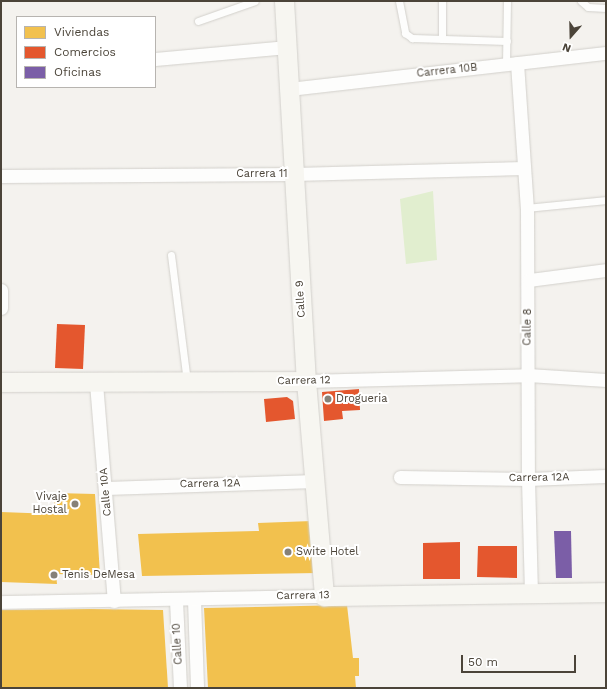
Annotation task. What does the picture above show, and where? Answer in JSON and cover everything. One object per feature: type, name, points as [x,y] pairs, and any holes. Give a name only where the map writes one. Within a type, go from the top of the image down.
[{"type":"main road","name":"Calle 9","points":[[284,1],[306,381],[324,596]]},
{"type":"main road","name":"Carrera 12","points":[[1,382],[96,383],[306,381]]},
{"type":"main road","name":"Carrera 13","points":[[324,596],[606,592]]},
{"type":"street","points":[[156,59],[287,47]]},
{"type":"street","name":"Carrera 10B","points":[[289,89],[606,53]]},
{"type":"street","name":"Calle 8","points":[[512,63],[527,208],[529,280],[528,479],[531,592]]},
{"type":"street","name":"Carrera 11","points":[[1,176],[294,174],[524,168]]},
{"type":"street","points":[[529,280],[606,270]]},
{"type":"street","points":[[1,290],[1,308]]},
{"type":"street","name":"Carrera 12","points":[[306,381],[528,375],[606,380]]},
{"type":"street","name":"Calle 10A","points":[[96,383],[106,488],[114,600]]},
{"type":"street","name":"Carrera 12A","points":[[400,477],[528,479],[606,476]]},
{"type":"street","name":"Carrera 12A","points":[[106,488],[315,481]]},
{"type":"street","name":"Carrera 13","points":[[1,602],[194,600],[324,596]]},
{"type":"street","name":"Calle 10","points":[[176,600],[180,688]]},
{"type":"street","name":"Calle 10","points":[[194,600],[197,688]]},
{"type":"lane","points":[[198,21],[255,1]]},
{"type":"lane","points":[[399,1],[405,33],[408,36],[442,39],[507,41]]},
{"type":"lane","points":[[442,1],[442,39]]},
{"type":"lane","points":[[507,1],[507,41],[512,63]]},
{"type":"lane","points":[[581,1],[588,7],[606,8]]},
{"type":"lane","points":[[527,208],[606,200]]},
{"type":"lane","points":[[171,255],[187,382]]},
{"type":"green space","points":[[433,191],[437,260],[406,264],[400,199]]},
{"type":"building: Viviendas","points":[[55,493],[95,494],[100,575],[56,574],[57,584],[1,582],[1,512],[54,514]]},
{"type":"building: Viviendas","points":[[312,521],[318,573],[142,576],[138,534],[259,531],[258,523]]},
{"type":"building: Viviendas","points":[[347,605],[353,658],[359,658],[359,676],[355,676],[356,688],[208,688],[204,608]]},
{"type":"building: Viviendas","points":[[1,610],[163,610],[168,688],[1,688]]},
{"type":"building: Comercios","points":[[57,324],[85,325],[83,369],[55,368]]},
{"type":"building: Comercios","points":[[359,389],[360,410],[342,411],[343,419],[324,421],[322,392]]},
{"type":"building: Comercios","points":[[287,397],[293,401],[295,419],[266,422],[264,399]]},
{"type":"building: Comercios","points":[[460,542],[460,579],[423,579],[423,543]]},
{"type":"building: Comercios","points":[[478,546],[517,546],[517,578],[477,577]]},
{"type":"building: Oficinas","points":[[554,531],[571,531],[572,578],[556,578]]},
{"type":"place","name":"Drogueria","points":[[328,399]]},
{"type":"place","name":"Vivaje Hostal","points":[[75,504]]},
{"type":"place","name":"Swite Hotel","points":[[288,552]]},
{"type":"place","name":"Tenis DeMesa","points":[[54,575]]}]
